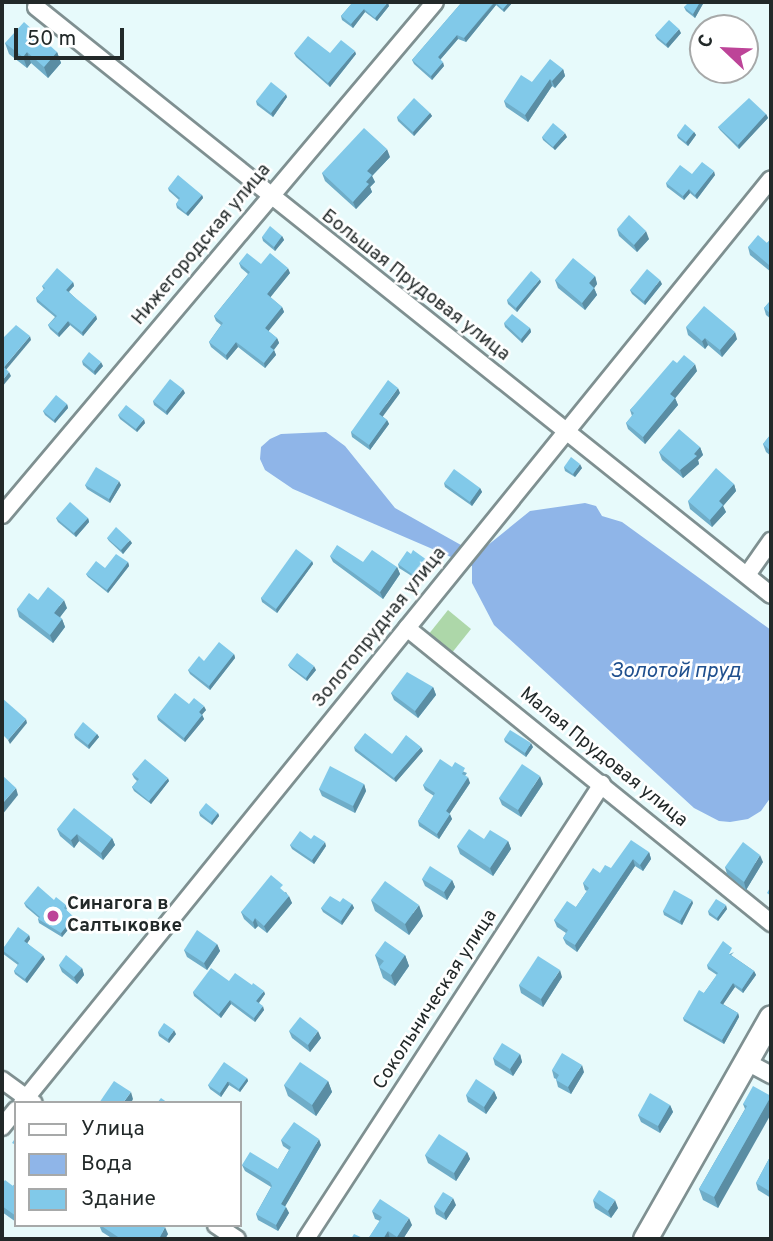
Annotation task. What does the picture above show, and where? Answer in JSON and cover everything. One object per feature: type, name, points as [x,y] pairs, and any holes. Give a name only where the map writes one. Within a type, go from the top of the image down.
[{"type":"main road","points":[[645,1239],[771,1017]]},
{"type":"street","name":"Нижегородская улица","points":[[2,516],[435,2]]},
{"type":"street","name":"Большая Прудовая улица","points":[[36,7],[270,197],[771,595]]},
{"type":"street","name":"Золотопрудная улица","points":[[26,1101],[771,179]]},
{"type":"street","points":[[747,575],[771,541]]},
{"type":"street","name":"Малая Прудовая улица","points":[[407,628],[603,784],[771,923]]},
{"type":"street","name":"Сокольническая улица","points":[[306,1239],[603,784]]},
{"type":"street","points":[[746,1061],[771,1075]]},
{"type":"street","points":[[2,1080],[22,1101]]},
{"type":"street","name":"Золотопрудная улица","points":[[2,1127],[14,1114]]},
{"type":"street","points":[[219,1227],[237,1239]]},
{"type":"green space","points":[[448,610],[471,629],[451,654],[428,635]]},
{"type":"water","name":"Золотой пруд","points":[[326,432],[345,446],[395,508],[477,554],[530,511],[585,503],[596,506],[602,516],[622,522],[771,630],[771,797],[761,811],[748,819],[730,822],[719,821],[694,808],[494,625],[472,583],[472,566],[293,489],[265,470],[260,459],[261,447],[270,439],[281,434]]},
{"type":"building","points":[[353,2],[388,2],[375,18],[364,9],[351,24],[341,16]]},
{"type":"building","points":[[462,2],[494,2],[464,38],[457,35],[438,57],[443,62],[431,76],[412,60]]},
{"type":"building","points":[[495,2],[509,2],[503,9]]},
{"type":"building","points":[[689,2],[700,2],[693,14],[684,7]]},
{"type":"building","points":[[669,20],[679,29],[666,44],[655,35]]},
{"type":"building","points":[[24,22],[57,52],[44,67],[27,52],[23,57],[5,43]]},
{"type":"building","points":[[308,36],[330,53],[341,40],[355,51],[328,83],[294,53]]},
{"type":"building","points":[[550,59],[563,69],[552,81],[550,79],[525,115],[504,101],[521,75],[532,82]]},
{"type":"building","points":[[271,82],[286,94],[271,113],[256,101]]},
{"type":"building","points":[[414,98],[430,113],[413,132],[397,117]]},
{"type":"building","points":[[749,98],[766,114],[738,145],[718,127]]},
{"type":"building","points":[[553,123],[565,133],[553,147],[542,137]]},
{"type":"building","points":[[685,124],[694,132],[686,142],[677,135]]},
{"type":"building","points":[[364,128],[387,149],[367,171],[372,175],[366,182],[369,184],[353,202],[322,173]]},
{"type":"building","points":[[702,162],[714,171],[695,195],[689,189],[683,196],[666,183],[680,165],[692,174]]},
{"type":"building","points":[[178,175],[202,195],[186,213],[176,204],[180,198],[168,188]]},
{"type":"building","points":[[629,215],[646,231],[634,245],[617,229]]},
{"type":"building","points":[[270,226],[282,236],[274,247],[262,237]]},
{"type":"building","points":[[758,235],[767,243],[771,239],[769,265],[748,247]]},
{"type":"building","points":[[247,253],[261,264],[270,253],[288,268],[267,294],[282,307],[265,328],[277,338],[270,347],[274,350],[264,363],[236,342],[226,355],[209,342],[223,323],[214,316],[250,272],[239,263]]},
{"type":"building","points":[[573,258],[595,276],[589,283],[594,288],[582,303],[555,280]]},
{"type":"building","points":[[57,268],[73,282],[66,290],[96,315],[82,332],[68,321],[58,333],[48,325],[57,316],[36,298]]},
{"type":"building","points":[[647,269],[660,280],[644,301],[630,290]]},
{"type":"building","points":[[531,271],[540,279],[516,308],[507,300]]},
{"type":"building","points":[[771,300],[771,314],[764,308]]},
{"type":"building","points":[[704,306],[735,332],[720,350],[705,338],[702,341],[686,327]]},
{"type":"building","points":[[512,314],[530,328],[521,339],[504,323]]},
{"type":"building","points":[[16,325],[30,336],[4,367],[9,372],[2,381],[2,339]]},
{"type":"building","points":[[89,352],[101,362],[94,371],[82,361]]},
{"type":"building","points":[[684,355],[695,364],[670,394],[675,398],[643,437],[626,423],[634,413],[630,410],[673,360],[677,363]]},
{"type":"building","points":[[170,379],[183,389],[166,411],[153,401]]},
{"type":"building","points":[[388,380],[398,388],[379,414],[387,420],[369,445],[351,432]]},
{"type":"building","points":[[56,395],[67,404],[54,420],[43,411]]},
{"type":"building","points":[[126,405],[144,419],[136,429],[118,415]]},
{"type":"building","points":[[679,429],[700,447],[694,454],[697,456],[680,470],[659,452]]},
{"type":"building","points":[[771,434],[771,451],[763,444]]},
{"type":"building","points":[[571,457],[580,464],[573,474],[564,467]]},
{"type":"building","points":[[96,467],[119,481],[109,499],[85,485]]},
{"type":"building","points":[[716,468],[734,484],[719,501],[723,505],[710,520],[688,501]]},
{"type":"building","points":[[454,469],[480,488],[470,502],[444,483]]},
{"type":"building","points":[[70,502],[88,518],[74,533],[56,518]]},
{"type":"building","points":[[116,527],[130,540],[121,550],[107,538]]},
{"type":"building","points":[[337,545],[363,562],[372,550],[397,567],[380,592],[330,556]]},
{"type":"building","points":[[296,549],[312,561],[276,609],[261,598]]},
{"type":"building","points":[[413,550],[427,560],[416,577],[398,564],[407,551],[411,554]]},
{"type":"building","points":[[116,554],[128,562],[107,590],[86,574],[96,561],[105,568]]},
{"type":"building","points":[[48,587],[64,600],[54,613],[62,619],[50,635],[17,609],[29,593],[38,600]]},
{"type":"building","points":[[219,642],[234,654],[209,686],[188,670],[199,656],[204,661]]},
{"type":"building","points":[[297,653],[314,666],[306,678],[288,665]]},
{"type":"building","points":[[407,672],[433,687],[415,711],[391,693]]},
{"type":"building","points":[[175,693],[189,704],[194,698],[204,706],[199,712],[202,715],[184,738],[157,716]]},
{"type":"building","points":[[2,698],[26,719],[8,740],[2,734]]},
{"type":"building","points":[[83,722],[97,734],[88,745],[74,734]]},
{"type":"building","points":[[510,730],[531,743],[525,753],[504,739]]},
{"type":"building","points":[[365,733],[392,754],[406,735],[421,747],[394,778],[354,747]]},
{"type":"building","points":[[145,759],[168,778],[149,801],[132,787],[139,779],[132,774]]},
{"type":"building","points":[[440,759],[452,767],[455,762],[465,768],[462,774],[468,777],[446,811],[450,814],[437,834],[418,821],[435,793],[423,785]]},
{"type":"building","points":[[522,764],[540,776],[518,810],[499,798]]},
{"type":"building","points":[[330,766],[364,784],[353,806],[319,789]]},
{"type":"building","points":[[2,775],[16,788],[2,804]]},
{"type":"building","points":[[206,803],[218,813],[211,822],[199,812]]},
{"type":"building","points":[[74,808],[112,838],[101,853],[77,834],[71,840],[57,829]]},
{"type":"building","points":[[469,829],[484,839],[490,830],[508,841],[490,868],[457,846]]},
{"type":"building","points":[[300,831],[311,839],[314,835],[325,842],[312,860],[290,845]]},
{"type":"building","points":[[631,840],[649,852],[640,865],[633,859],[575,945],[563,938],[568,930],[554,920],[567,901],[576,907],[589,888],[583,883],[593,868],[600,873],[605,865],[611,868]]},
{"type":"building","points":[[743,842],[760,855],[744,882],[725,867]]},
{"type":"building","points":[[430,866],[452,880],[444,892],[422,879]]},
{"type":"building","points":[[271,875],[283,885],[280,888],[289,896],[264,926],[255,918],[253,922],[241,912]]},
{"type":"building","points":[[385,881],[419,905],[405,924],[371,900]]},
{"type":"building","name":"Синагога в Салтыковке","points":[[38,886],[54,900],[56,897],[66,905],[64,908],[74,917],[61,933],[38,919],[40,917],[24,903]]},
{"type":"building","points":[[674,890],[692,900],[680,921],[663,911]]},
{"type":"building","points":[[330,896],[340,902],[343,898],[352,904],[341,921],[321,908]]},
{"type":"building","points":[[716,899],[726,905],[717,918],[708,911]]},
{"type":"building","points":[[18,927],[29,935],[24,941],[43,955],[25,979],[14,971],[19,963],[2,950]]},
{"type":"building","points":[[197,930],[217,944],[204,963],[184,950]]},
{"type":"building","points":[[385,941],[405,955],[391,975],[379,967],[384,961],[375,955]]},
{"type":"building","points":[[723,941],[732,948],[729,954],[754,971],[742,989],[733,983],[720,1003],[738,1013],[722,1040],[683,1018],[699,990],[704,993],[718,973],[707,965]]},
{"type":"building","points":[[66,955],[82,968],[74,977],[59,965]]},
{"type":"building","points":[[538,956],[560,970],[541,999],[519,985]]},
{"type":"building","points":[[211,968],[229,981],[235,973],[264,991],[256,1001],[263,1006],[254,1018],[230,1000],[219,1014],[193,992]]},
{"type":"building","points":[[300,1017],[318,1031],[308,1045],[289,1031]]},
{"type":"building","points":[[164,1023],[174,1030],[168,1039],[158,1032]]},
{"type":"building","points":[[502,1043],[520,1054],[510,1069],[493,1058]]},
{"type":"building","points":[[562,1053],[582,1065],[568,1087],[556,1080],[559,1075],[552,1070]]},
{"type":"building","points":[[224,1062],[247,1078],[239,1089],[228,1081],[220,1093],[208,1085]]},
{"type":"building","points":[[300,1062],[328,1081],[312,1105],[284,1085]]},
{"type":"building","points":[[476,1079],[494,1091],[484,1107],[466,1095]]},
{"type":"building","points":[[114,1081],[131,1092],[124,1101],[100,1101]]},
{"type":"building","points":[[753,1086],[771,1096],[714,1197],[699,1189],[747,1106],[743,1104]]},
{"type":"building","points":[[650,1093],[670,1105],[658,1126],[638,1115]]},
{"type":"building","points":[[294,1122],[319,1139],[281,1204],[286,1207],[276,1225],[256,1214],[272,1186],[270,1182],[242,1165],[250,1152],[278,1169],[291,1147],[281,1140]]},
{"type":"building","points":[[439,1134],[467,1152],[454,1173],[425,1155]]},
{"type":"building","points":[[771,1155],[771,1192],[756,1183]]},
{"type":"building","points":[[5,1180],[14,1185],[14,1215],[2,1206],[2,1184]]},
{"type":"building","points":[[599,1190],[615,1200],[608,1211],[593,1200]]},
{"type":"building","points":[[443,1192],[453,1198],[444,1213],[434,1206]]},
{"type":"building","points":[[380,1199],[409,1218],[397,1237],[388,1231],[383,1239],[368,1239],[382,1217],[372,1211]]},
{"type":"building","points":[[103,1227],[165,1227],[159,1239],[121,1239]]},
{"type":"building","points":[[354,1234],[365,1239],[351,1239]]},
{"type":"place","name":"Синагога в Салтыковке","points":[[53,916]]}]
